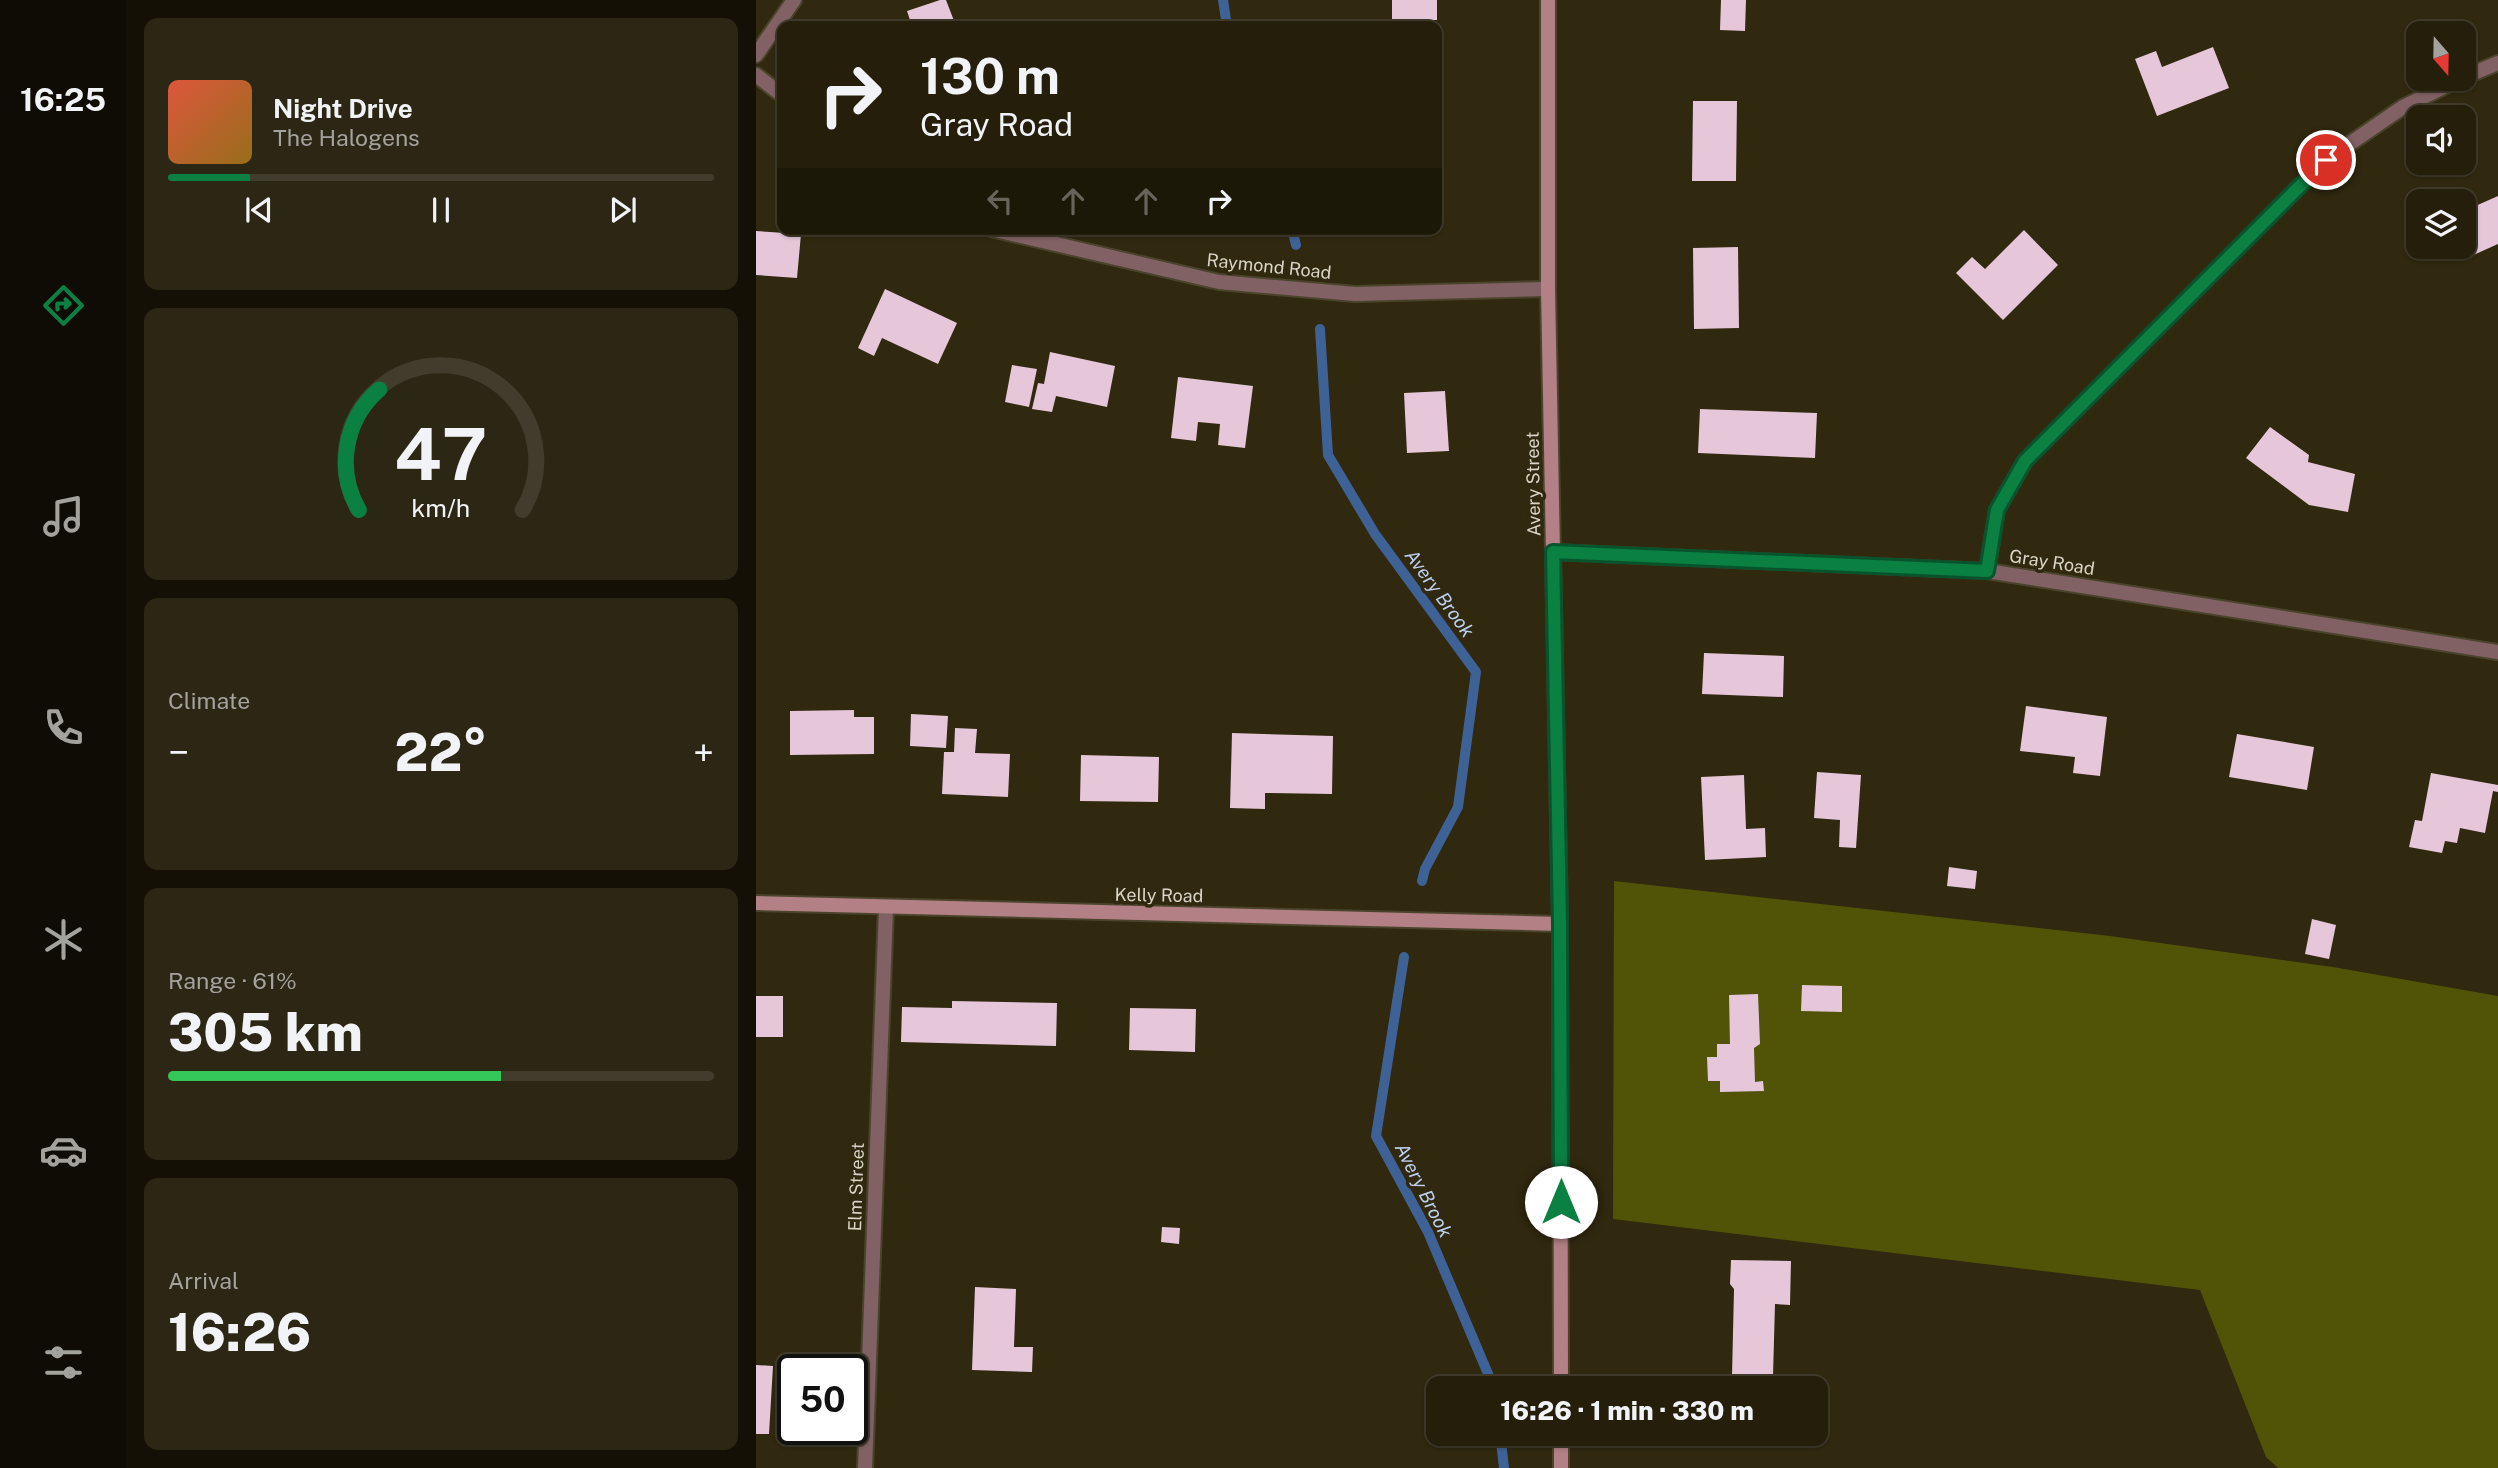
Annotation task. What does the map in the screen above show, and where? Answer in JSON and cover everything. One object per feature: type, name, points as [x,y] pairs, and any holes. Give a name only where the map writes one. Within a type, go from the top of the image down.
[{"type":"main road","name":"Avery Street","points":[[1548,0],[1548,289],[1560,924],[1561,1376]]},
{"type":"main road","name":"Kelly Road","points":[[756,903],[1560,924]]},
{"type":"main road","points":[[1561,1446],[1561,1468]]},
{"type":"street","points":[[779,21],[794,0]]},
{"type":"street","points":[[756,55],[777,25]]},
{"type":"street","points":[[2476,72],[2498,63]]},
{"type":"street","points":[[756,75],[777,91]]},
{"type":"street","points":[[1987,571],[1997,510],[2025,461],[2326,160],[2403,107],[2436,91]]},
{"type":"street","name":"Raymond Road","points":[[1017,235],[1219,282],[1355,294],[1548,289]]},
{"type":"street","name":"Gray Road","points":[[1553,552],[1987,571],[2498,652]]},
{"type":"street","name":"Elm Street","points":[[865,1468],[886,908]]},
{"type":"shaded area","points":[[1614,881],[2110,936],[2333,967],[2498,996],[2498,1468],[2278,1468],[2266,1457],[2200,1290],[1613,1219]]},
{"type":"building","points":[[946,0],[954,21],[910,21],[907,11]]},
{"type":"building","points":[[1392,0],[1437,0],[1437,20],[1392,20]]},
{"type":"building","points":[[1721,0],[1746,0],[1745,31],[1720,30]]},
{"type":"building","points":[[2213,47],[2229,88],[2157,116],[2135,59],[2156,51],[2162,67]]},
{"type":"building","points":[[1693,101],[1737,101],[1736,181],[1692,181]]},
{"type":"building","points":[[2498,196],[2498,244],[2476,254],[2476,206]]},
{"type":"building","points":[[2024,230],[2058,265],[2003,320],[1956,273],[1972,257],[1985,269]]},
{"type":"building","points":[[756,231],[777,232],[777,235],[801,235],[797,278],[756,275]]},
{"type":"building","points":[[1738,247],[1739,328],[1694,329],[1693,248]]},
{"type":"building","points":[[885,289],[957,323],[938,364],[882,338],[874,356],[858,348]]},
{"type":"building","points":[[1050,352],[1115,366],[1107,407],[1056,396],[1052,412],[1032,409],[1038,383],[1044,384]]},
{"type":"building","points":[[1012,365],[1037,369],[1029,407],[1005,402]]},
{"type":"building","points":[[1178,377],[1253,386],[1245,448],[1218,445],[1220,424],[1198,422],[1196,441],[1171,438]]},
{"type":"building","points":[[1445,391],[1449,451],[1407,453],[1404,393]]},
{"type":"building","points":[[1700,409],[1817,413],[1815,458],[1698,453]]},
{"type":"building","points":[[2270,427],[2309,455],[2308,462],[2355,474],[2348,512],[2309,505],[2246,458]]},
{"type":"building","points":[[1704,653],[1784,656],[1783,697],[1702,694]]},
{"type":"building","points":[[2026,706],[2107,717],[2100,776],[2073,773],[2075,757],[2020,751]]},
{"type":"building","points":[[854,710],[854,717],[874,717],[874,754],[790,755],[790,711]]},
{"type":"building","points":[[911,714],[948,716],[946,748],[910,746]]},
{"type":"building","points":[[955,728],[977,729],[975,753],[1010,754],[1008,797],[942,794],[944,752],[954,752]]},
{"type":"building","points":[[1232,733],[1333,736],[1332,794],[1265,793],[1265,809],[1230,808]]},
{"type":"building","points":[[2237,734],[2314,747],[2307,790],[2229,777]]},
{"type":"building","points":[[1081,755],[1159,757],[1158,802],[1080,801]]},
{"type":"building","points":[[1817,772],[1861,775],[1856,848],[1839,847],[1840,820],[1814,818]]},
{"type":"building","points":[[2431,773],[2498,785],[2498,792],[2493,791],[2485,833],[2460,828],[2457,843],[2445,841],[2442,853],[2409,847],[2415,820],[2422,821]]},
{"type":"building","points":[[1744,775],[1746,829],[1765,828],[1766,857],[1705,860],[1701,777]]},
{"type":"building","points":[[1949,867],[1977,871],[1975,889],[1947,886]]},
{"type":"building","points":[[2312,919],[2336,925],[2329,959],[2305,954]]},
{"type":"building","points":[[1802,985],[1842,986],[1842,1012],[1801,1011]]},
{"type":"building","points":[[1758,994],[1760,1044],[1754,1048],[1755,1082],[1763,1081],[1764,1091],[1720,1092],[1720,1081],[1708,1081],[1707,1057],[1717,1057],[1717,1044],[1730,1044],[1729,995]]},
{"type":"building","points":[[756,996],[783,996],[783,1037],[756,1037]]},
{"type":"building","points":[[952,1001],[1057,1003],[1056,1046],[901,1042],[902,1007],[952,1008]]},
{"type":"building","points":[[1130,1008],[1196,1009],[1195,1052],[1129,1050]]},
{"type":"building","points":[[1162,1227],[1180,1228],[1179,1244],[1161,1242]]},
{"type":"building","points":[[1731,1260],[1791,1261],[1790,1305],[1775,1304],[1773,1376],[1732,1376],[1734,1289],[1730,1284]]},
{"type":"building","points":[[975,1287],[1016,1289],[1014,1347],[1033,1347],[1032,1372],[972,1370]]},
{"type":"building","points":[[756,1365],[773,1366],[769,1434],[756,1434]]},
{"type":"waterway","name":"Avery Brook","points":[[1223,0],[1226,21]]},
{"type":"waterway","name":"Avery Brook","points":[[1294,235],[1296,245]]},
{"type":"waterway","name":"Avery Brook","points":[[1320,329],[1328,455],[1375,534],[1476,672],[1458,807],[1425,869],[1422,881]]},
{"type":"waterway","name":"Avery Brook","points":[[1404,957],[1376,1136],[1428,1232],[1489,1376]]},
{"type":"waterway","name":"Avery Brook","points":[[1501,1446],[1504,1468]]},
{"type":"route","points":[[1561,1202],[1560,924],[1553,552],[1987,571],[1997,510],[2025,461],[2326,160]]}]
